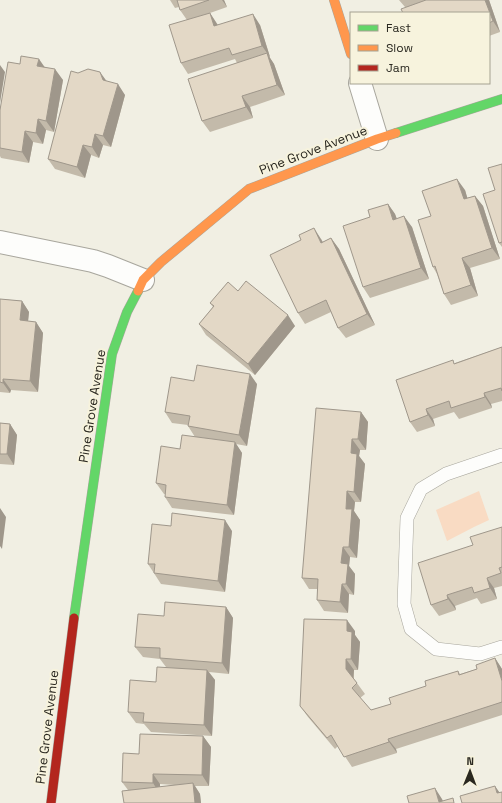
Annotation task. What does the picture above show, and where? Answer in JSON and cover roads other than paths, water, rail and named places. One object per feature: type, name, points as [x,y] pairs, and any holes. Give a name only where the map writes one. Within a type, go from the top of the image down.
[{"type":"street","points":[[334,0],[350,51]]},
{"type":"street","points":[[360,84],[377,139]]},
{"type":"street","name":"Pine Grove Avenue","points":[[51,803],[78,592],[112,354],[127,312],[143,280],[161,262],[249,189],[377,139],[502,99]]},
{"type":"street","points":[[0,242],[93,261],[143,280]]},
{"type":"lane","points":[[502,455],[446,474],[421,489],[407,518],[404,604],[411,628],[436,649],[480,654],[502,647]]}]
